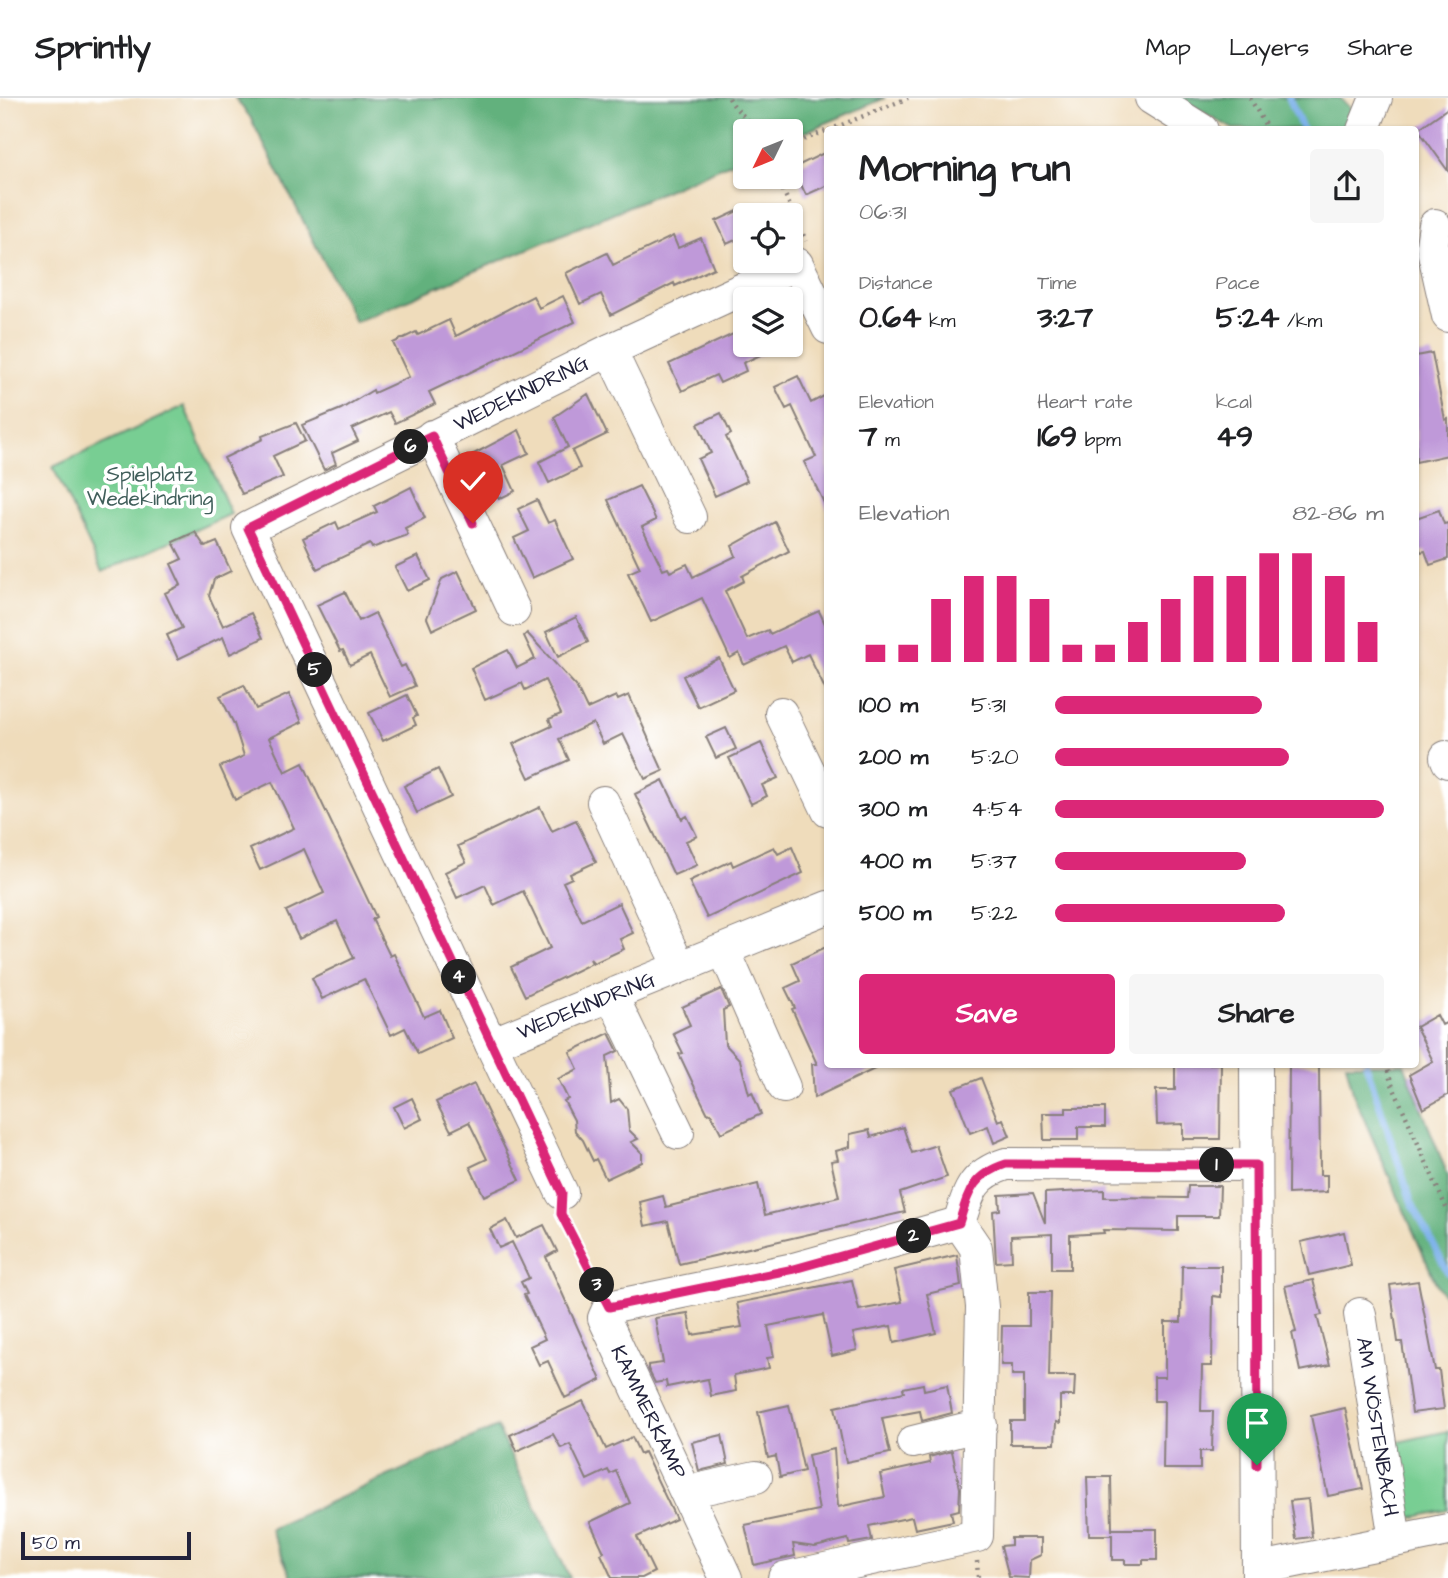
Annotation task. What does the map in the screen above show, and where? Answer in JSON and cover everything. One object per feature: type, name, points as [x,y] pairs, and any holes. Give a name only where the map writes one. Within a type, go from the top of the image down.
[{"type":"street","points":[[1151,98],[1196,126]]},
{"type":"street","points":[[1365,126],[1376,98]]},
{"type":"street","points":[[1433,224],[1432,244],[1448,316]]},
{"type":"street","name":"WEDEKINDRING","points":[[562,1193],[248,528],[610,350],[777,273]]},
{"type":"street","points":[[801,273],[824,320]]},
{"type":"street","name":"WEDEKINDRING","points":[[610,350],[690,517]]},
{"type":"street","name":"WEDEKINDRING","points":[[432,436],[514,610]]},
{"type":"street","points":[[781,713],[824,803]]},
{"type":"street","name":"WEDEKINDRING","points":[[603,802],[680,967]]},
{"type":"street","name":"WEDEKINDRING","points":[[491,1044],[824,909]]},
{"type":"street","points":[[724,950],[784,1087]]},
{"type":"street","points":[[612,996],[678,1133]]},
{"type":"street","points":[[1256,1068],[1258,1572]]},
{"type":"street","points":[[959,1223],[967,1195],[976,1180],[988,1170],[1006,1164],[1256,1165]]},
{"type":"street","points":[[609,1307],[794,1269],[959,1223]]},
{"type":"street","points":[[784,1578],[977,1536],[982,1307],[976,1248],[959,1223]]},
{"type":"street","name":"KAMMERKAMP","points":[[609,1307],[604,1318],[726,1578]]},
{"type":"street","name":"AM WÖSTENBACH","points":[[1360,1314],[1395,1540]]},
{"type":"street","points":[[913,1442],[981,1425]]},
{"type":"street","points":[[687,1493],[756,1477]]},
{"type":"street","name":"AM WÖSTENBACH","points":[[1258,1572],[1271,1566],[1448,1530]]},
{"type":"path","points":[[729,98],[734,108],[746,119]]},
{"type":"path","points":[[839,126],[908,98]]},
{"type":"path","points":[[1250,98],[1266,126]]},
{"type":"path","points":[[803,140],[824,132]]},
{"type":"path","points":[[803,234],[807,243],[803,251]]},
{"type":"path","points":[[1387,1068],[1448,1212]]},
{"type":"path","points":[[562,1193],[561,1214],[609,1307]]},
{"type":"green space","points":[[235,98],[885,98],[803,133],[803,119],[733,119],[733,162],[355,322],[250,117]]},
{"type":"green space","points":[[1179,98],[1340,98],[1356,114],[1350,126],[1228,126]]},
{"type":"green space","name":"Spielplatz Wedekindring","points":[[184,406],[231,514],[102,572],[53,467]]},
{"type":"green space","points":[[1347,1068],[1406,1068],[1448,1176],[1448,1303],[1435,1281],[1354,1096]]},
{"type":"green space","points":[[497,1427],[570,1578],[292,1578],[270,1529]]},
{"type":"green space","points":[[1448,1431],[1448,1510],[1405,1519],[1389,1444]]},
{"type":"building","points":[[1448,108],[1448,171],[1419,130]]},
{"type":"building","points":[[824,153],[824,187],[806,195],[803,189],[803,163]]},
{"type":"building","points":[[733,213],[733,241],[727,244],[716,221]]},
{"type":"building","points":[[673,236],[678,248],[701,238],[714,268],[675,286],[674,283],[611,315],[601,294],[580,304],[566,273],[607,253],[613,265]]},
{"type":"building","points":[[533,296],[539,308],[563,296],[575,322],[429,392],[435,404],[395,423],[389,412],[352,429],[358,441],[332,453],[336,464],[324,470],[302,425],[341,409],[373,390],[374,393],[409,377],[393,343],[449,320],[456,336]]},
{"type":"building","points":[[733,334],[733,357],[756,357],[743,363],[746,371],[720,383],[716,375],[682,391],[669,364]]},
{"type":"building","points":[[1432,353],[1445,420],[1448,419],[1448,455],[1419,461],[1419,355]]},
{"type":"building","points":[[798,376],[811,403],[824,396],[824,503],[804,462],[816,457],[792,406],[786,409],[775,387]]},
{"type":"building","points":[[588,394],[607,434],[572,451],[580,468],[549,483],[539,462],[568,447],[554,417]]},
{"type":"building","points":[[721,413],[731,434],[726,437],[747,481],[715,496],[698,459],[711,453],[698,424]]},
{"type":"building","points":[[296,423],[305,441],[273,456],[283,477],[242,494],[224,458],[263,439],[262,436]]},
{"type":"building","points":[[519,430],[529,453],[503,465],[515,491],[499,499],[494,489],[483,495],[466,458]]},
{"type":"building","points":[[639,486],[656,520],[642,527],[663,570],[668,568],[670,572],[687,564],[693,577],[736,556],[732,546],[775,522],[789,551],[742,576],[744,581],[725,591],[747,639],[768,630],[770,634],[819,611],[824,622],[824,687],[808,654],[792,662],[784,646],[744,665],[739,653],[730,658],[702,598],[651,622],[628,573],[640,568],[608,500]]},
{"type":"building","points":[[411,487],[425,518],[405,528],[408,535],[372,548],[370,544],[317,569],[303,538],[336,522],[339,529],[377,512],[374,506]]},
{"type":"building","points":[[537,500],[548,523],[555,520],[573,559],[532,578],[514,538],[529,531],[518,509]]},
{"type":"building","points":[[1439,510],[1444,524],[1448,523],[1448,559],[1430,565],[1425,551],[1421,552],[1419,517]]},
{"type":"building","points":[[195,532],[205,547],[217,542],[231,571],[214,579],[209,596],[223,626],[251,613],[263,638],[230,654],[223,637],[178,659],[167,635],[182,628],[165,593],[181,585],[171,564],[182,559],[173,542]]},
{"type":"building","points":[[418,556],[430,580],[407,591],[395,567]]},
{"type":"building","points":[[458,571],[476,609],[432,630],[427,618],[442,579]]},
{"type":"building","points":[[345,592],[359,621],[375,613],[401,667],[405,665],[415,686],[390,697],[370,655],[350,665],[317,605]]},
{"type":"building","points":[[576,617],[588,642],[558,657],[546,632]]},
{"type":"building","points":[[527,633],[576,686],[587,709],[616,696],[618,700],[629,695],[663,771],[645,779],[623,734],[603,744],[593,723],[559,739],[569,760],[529,778],[513,744],[552,726],[549,719],[561,714],[545,680],[525,690],[522,683],[485,700],[471,668],[508,650],[517,668],[535,659],[524,636]]},
{"type":"building","points":[[719,658],[734,690],[698,707],[683,676]]},
{"type":"building","points":[[244,685],[256,709],[289,694],[302,722],[269,738],[285,772],[303,763],[376,917],[372,919],[390,956],[394,954],[424,1017],[440,1010],[452,1038],[418,1054],[405,1028],[391,1035],[364,979],[322,999],[312,978],[354,958],[337,921],[299,939],[286,911],[324,893],[304,849],[260,870],[250,849],[294,828],[272,782],[235,800],[220,767],[244,756],[234,724],[220,696]]},
{"type":"building","points":[[407,695],[417,716],[413,718],[416,725],[383,741],[369,713]]},
{"type":"building","points":[[726,728],[736,749],[716,758],[706,737]]},
{"type":"building","points":[[761,743],[778,778],[762,785],[767,796],[751,804],[729,758]]},
{"type":"building","points":[[438,769],[451,797],[417,813],[404,786]]},
{"type":"building","points":[[663,780],[682,819],[687,816],[697,836],[686,841],[697,865],[674,875],[635,794]]},
{"type":"building","points":[[540,807],[552,831],[576,820],[596,862],[570,874],[572,878],[563,882],[582,921],[619,903],[633,933],[620,939],[624,949],[594,963],[590,959],[592,963],[525,996],[511,967],[550,948],[523,891],[494,905],[485,885],[457,898],[445,872],[466,862],[458,846]]},
{"type":"building","points":[[774,847],[778,854],[792,847],[803,873],[707,918],[689,881],[731,861],[733,866]]},
{"type":"building","points":[[824,948],[824,1068],[877,1068],[814,1098],[812,1064],[817,1064],[785,988],[800,981],[792,963]]},
{"type":"building","points":[[721,989],[729,1007],[723,1010],[725,1044],[740,1060],[749,1094],[752,1092],[761,1114],[721,1133],[698,1094],[679,1054],[683,1053],[673,1033],[690,1025],[682,1007]]},
{"type":"building","points":[[1437,1015],[1442,1025],[1448,1022],[1448,1095],[1423,1109],[1409,1075],[1433,1061],[1419,1033],[1419,1025]]},
{"type":"building","points":[[609,1033],[618,1051],[607,1056],[611,1103],[619,1099],[627,1109],[629,1130],[638,1139],[631,1142],[642,1153],[642,1162],[606,1179],[596,1159],[593,1161],[583,1140],[575,1131],[574,1120],[564,1101],[568,1099],[558,1079],[578,1069],[570,1052]]},
{"type":"building","points":[[1175,1068],[1221,1068],[1220,1139],[1183,1139],[1183,1124],[1157,1125],[1156,1090],[1175,1090]]},
{"type":"building","points":[[1289,1068],[1319,1068],[1320,1175],[1327,1175],[1327,1192],[1288,1194]]},
{"type":"building","points":[[981,1078],[998,1121],[1003,1119],[1010,1136],[994,1143],[988,1126],[970,1133],[953,1089]]},
{"type":"building","points":[[474,1084],[520,1180],[484,1196],[470,1167],[487,1159],[469,1122],[451,1131],[436,1102]]},
{"type":"building","points":[[412,1098],[422,1119],[404,1128],[394,1107]]},
{"type":"building","points":[[1066,1108],[1105,1108],[1105,1127],[1078,1127],[1078,1140],[1044,1140],[1043,1113],[1066,1113]]},
{"type":"building","points":[[903,1127],[912,1153],[936,1145],[947,1177],[900,1193],[905,1212],[679,1264],[668,1221],[645,1226],[640,1202],[663,1196],[666,1207],[758,1184],[765,1215],[839,1197],[831,1161],[838,1160],[836,1151],[850,1147],[850,1134],[869,1130],[871,1137]]},
{"type":"building","points":[[1188,1186],[1220,1186],[1219,1216],[1178,1216],[1178,1231],[1103,1230],[1104,1233],[1070,1235],[1070,1269],[1052,1269],[1052,1234],[1011,1236],[1012,1261],[996,1262],[993,1211],[1000,1210],[999,1195],[1033,1193],[1045,1223],[1045,1193],[1104,1190],[1104,1197],[1187,1198]]},
{"type":"building","points":[[507,1220],[516,1238],[544,1225],[557,1251],[546,1257],[601,1380],[565,1398],[548,1361],[539,1365],[530,1346],[545,1339],[524,1295],[527,1294],[521,1282],[529,1278],[512,1242],[499,1248],[490,1229]]},
{"type":"building","points":[[1344,1232],[1351,1265],[1309,1275],[1301,1242]]},
{"type":"building","points":[[957,1255],[961,1286],[927,1294],[936,1333],[894,1343],[891,1326],[853,1333],[857,1350],[832,1356],[823,1315],[768,1326],[774,1357],[767,1358],[769,1368],[734,1375],[736,1391],[711,1396],[708,1379],[667,1387],[666,1381],[655,1383],[648,1369],[648,1365],[663,1363],[655,1318],[688,1313],[692,1335],[742,1327],[737,1303],[852,1280],[859,1310],[902,1302],[894,1270]]},
{"type":"building","points":[[1182,1266],[1221,1266],[1221,1297],[1213,1296],[1212,1366],[1202,1366],[1201,1411],[1213,1411],[1212,1451],[1200,1451],[1200,1469],[1163,1469],[1164,1401],[1154,1401],[1154,1377],[1165,1377],[1165,1322],[1181,1322]]},
{"type":"building","points":[[1313,1280],[1322,1315],[1317,1316],[1330,1365],[1300,1371],[1292,1333],[1296,1332],[1285,1286]]},
{"type":"building","points":[[1418,1281],[1435,1370],[1439,1370],[1444,1409],[1412,1413],[1402,1342],[1398,1342],[1390,1285]]},
{"type":"building","points":[[1029,1292],[1051,1292],[1049,1376],[1075,1376],[1074,1396],[1060,1396],[1060,1423],[1056,1422],[1055,1444],[1010,1444],[1010,1421],[1024,1421],[1024,1375],[1012,1375],[1012,1365],[1001,1365],[1002,1326],[1029,1326]]},
{"type":"building","points":[[923,1384],[924,1390],[947,1385],[952,1413],[922,1421],[920,1411],[882,1418],[890,1453],[846,1462],[835,1407],[904,1392],[903,1388]]},
{"type":"building","points":[[583,1401],[606,1449],[632,1437],[640,1454],[644,1452],[676,1519],[637,1537],[654,1572],[642,1578],[612,1578],[590,1522],[630,1503],[616,1471],[610,1474],[608,1470],[587,1480],[570,1444],[561,1448],[553,1434],[517,1451],[510,1435]]},
{"type":"building","points":[[789,1405],[804,1471],[780,1477],[776,1456],[768,1458],[758,1412]]},
{"type":"building","points":[[1345,1408],[1363,1489],[1328,1496],[1311,1416]]},
{"type":"building","points":[[722,1435],[728,1464],[699,1471],[692,1442]]},
{"type":"building","points":[[834,1449],[838,1507],[885,1497],[880,1474],[930,1463],[929,1457],[952,1451],[960,1488],[959,1510],[951,1512],[953,1521],[915,1529],[912,1517],[869,1526],[872,1540],[849,1544],[848,1539],[815,1547],[793,1544],[795,1556],[754,1565],[745,1525],[819,1510],[808,1455]]},
{"type":"building","points":[[1087,1477],[1111,1477],[1112,1531],[1157,1529],[1157,1560],[1143,1560],[1143,1564],[1125,1564],[1125,1560],[1112,1560],[1112,1535],[1089,1535]]},
{"type":"building","points":[[1308,1499],[1312,1537],[1296,1539],[1290,1501]]},
{"type":"building","points":[[1011,1538],[1041,1538],[1041,1555],[1030,1560],[1029,1578],[1009,1577],[1001,1546],[1011,1545]]},
{"type":"waterway","points":[[1289,98],[1301,126]]},
{"type":"waterway","points":[[1367,1068],[1411,1201],[1448,1273]]},
{"type":"route","points":[[473,523],[432,436],[248,528],[562,1193],[561,1214],[609,1307],[794,1269],[959,1223],[967,1195],[976,1180],[988,1170],[1006,1164],[1256,1165],[1257,1465]]}]
